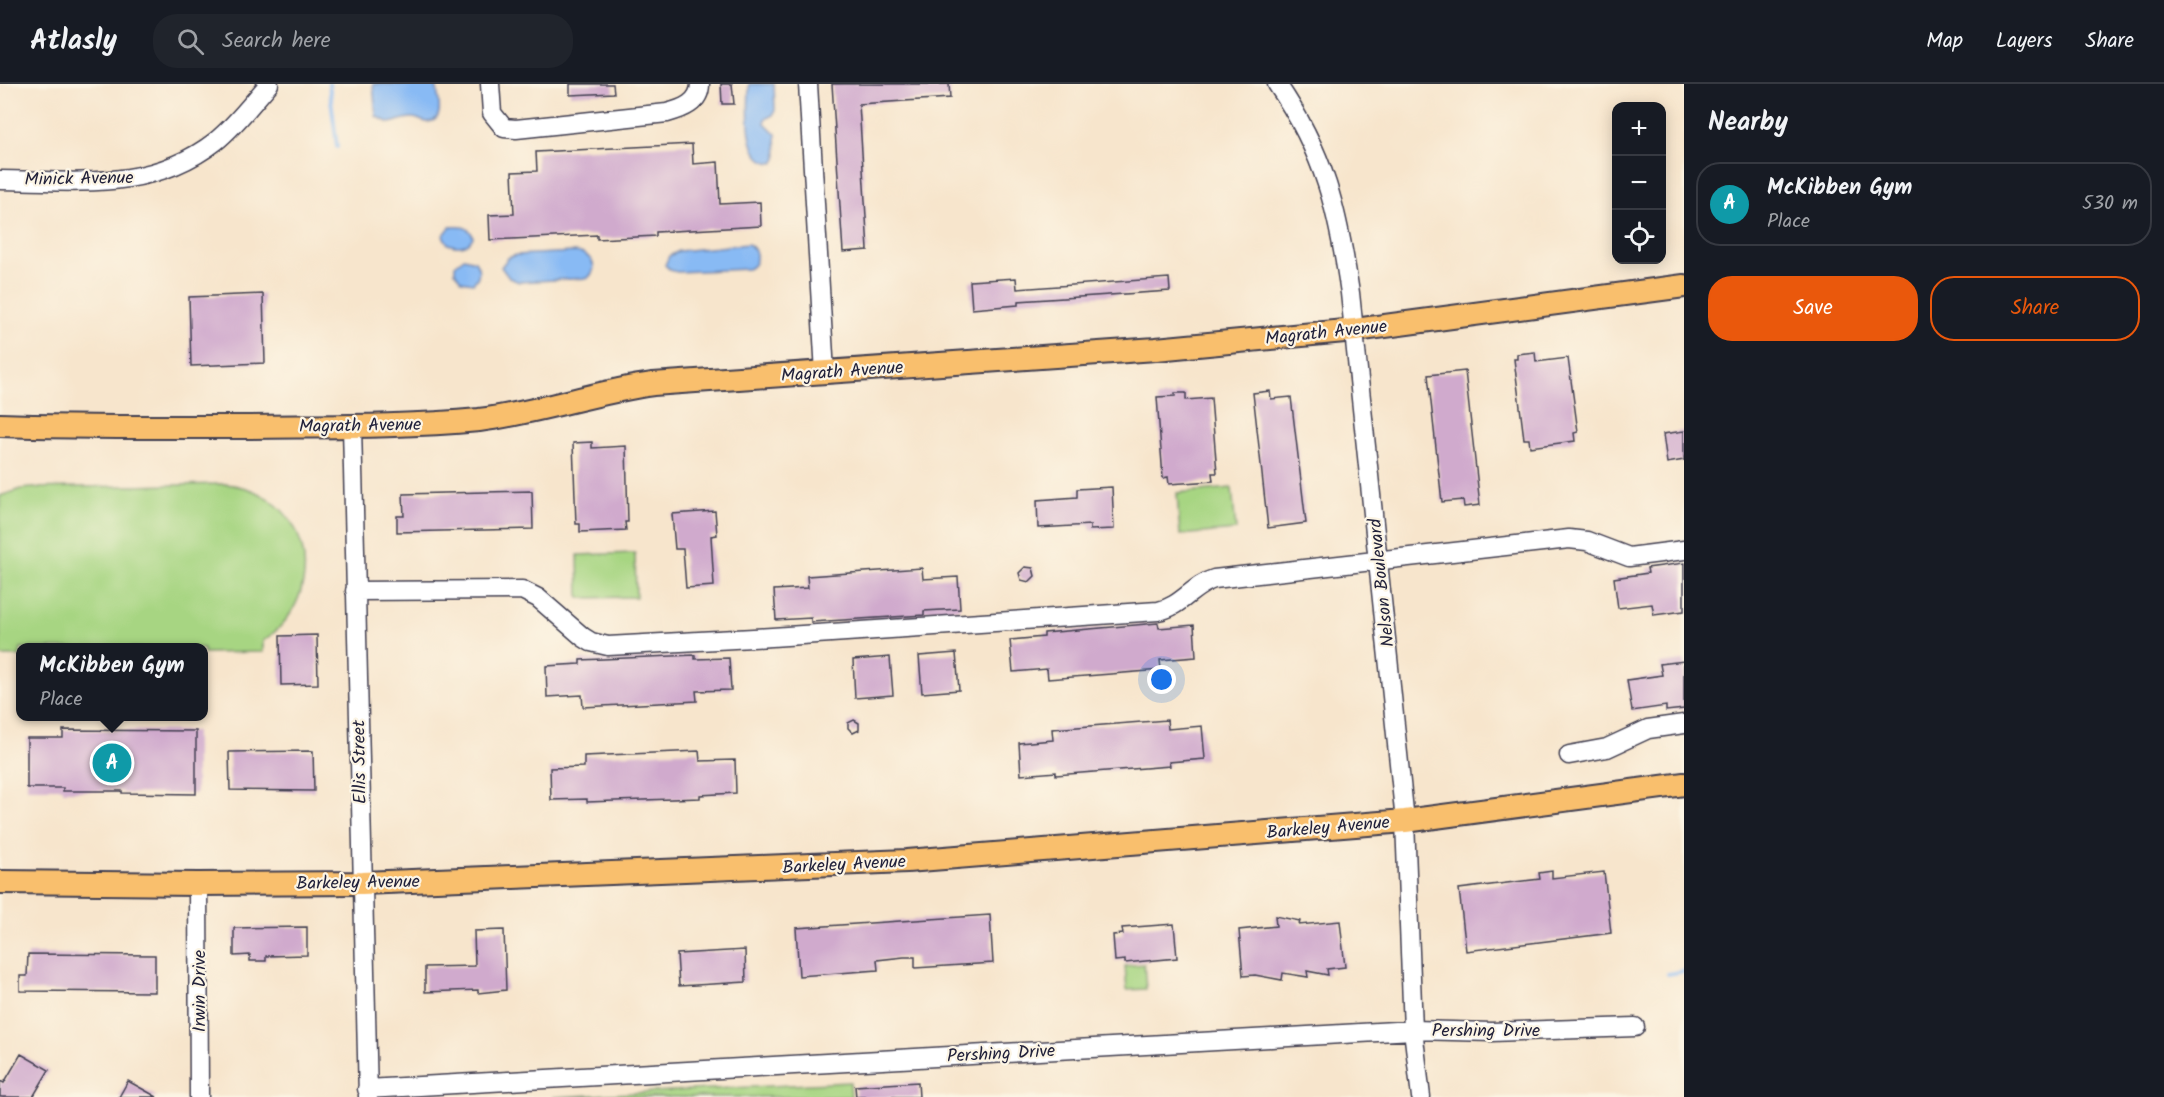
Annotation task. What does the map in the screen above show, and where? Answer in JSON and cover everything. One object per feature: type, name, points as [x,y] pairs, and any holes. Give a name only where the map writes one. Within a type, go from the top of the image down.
[{"type":"main road","name":"Magrath Avenue","points":[[0,425],[69,428],[352,426],[446,422],[503,416],[653,384],[1156,349],[1355,330],[1684,286]]},
{"type":"main road","name":"Barkeley Avenue","points":[[0,882],[198,885],[362,883],[907,861],[1406,821],[1684,784]]},
{"type":"street","name":"Minick Avenue","points":[[0,180],[109,181],[132,179],[160,172],[186,161],[218,140],[269,84]]},
{"type":"street","points":[[490,84],[492,113],[497,122],[504,128],[516,129],[667,113],[679,110],[696,99],[700,84]]},
{"type":"street","points":[[808,84],[825,373]]},
{"type":"street","name":"Nelson Boulevard","points":[[1277,84],[1308,135],[1329,187],[1341,232],[1355,330],[1406,821],[1413,1030],[1421,1097]]},
{"type":"street","name":"Ellis Street","points":[[352,426],[368,1093]]},
{"type":"street","points":[[355,591],[522,590],[538,598],[583,637],[591,642],[608,646],[1158,611],[1175,606],[1201,585],[1214,579],[1569,539],[1587,541],[1629,557],[1684,550]]},
{"type":"street","points":[[1569,755],[1607,748],[1648,729],[1684,724]]},
{"type":"street","name":"Irwin Drive","points":[[198,885],[199,1097]]},
{"type":"street","name":"Pershing Drive","points":[[368,1093],[1413,1030],[1492,1032],[1635,1027]]},
{"type":"green space","points":[[225,484],[254,491],[277,505],[293,525],[302,548],[304,573],[299,598],[285,621],[263,641],[263,652],[208,653],[208,643],[16,643],[16,656],[0,656],[0,496],[32,488]]},
{"type":"green space","points":[[1232,488],[1236,530],[1180,535],[1177,493]]},
{"type":"green space","points":[[635,553],[636,597],[579,598],[578,555]]},
{"type":"green space","points":[[1144,964],[1146,989],[1127,990],[1125,966]]},
{"type":"green space","points":[[850,1082],[851,1097],[553,1097]]},
{"type":"water","points":[[373,84],[436,84],[439,107],[437,118],[427,122],[410,118],[389,123],[376,116]]},
{"type":"water","points":[[749,84],[774,84],[775,110],[773,115],[765,119],[765,123],[776,134],[777,159],[774,163],[764,161],[752,144],[748,118]]},
{"type":"water","points":[[450,227],[467,229],[473,237],[462,246],[448,244],[443,236]]},
{"type":"water","points":[[748,244],[756,253],[756,260],[748,269],[677,272],[665,265],[669,256],[679,251]]},
{"type":"water","points":[[575,252],[585,255],[592,261],[593,269],[588,278],[519,282],[509,278],[501,267],[508,258],[516,255]]},
{"type":"water","points":[[464,258],[475,261],[478,267],[479,273],[473,283],[461,281],[455,272],[455,265]]},
{"type":"building","points":[[570,84],[613,84],[614,93],[570,95]]},
{"type":"building","points":[[721,84],[732,84],[734,104],[722,104]]},
{"type":"building","points":[[832,84],[949,84],[950,98],[859,104],[868,250],[843,252]]},
{"type":"building","points":[[692,144],[693,164],[718,162],[720,204],[760,202],[761,226],[656,232],[656,236],[597,239],[597,235],[490,240],[489,215],[514,214],[512,172],[537,171],[536,152]]},
{"type":"building","points":[[1016,278],[1017,289],[1169,278],[1170,291],[1018,301],[1018,305],[972,309],[970,281]]},
{"type":"building","points":[[263,294],[265,363],[191,366],[189,297]]},
{"type":"building","points":[[1535,352],[1536,362],[1568,358],[1578,432],[1574,433],[1575,441],[1530,447],[1529,439],[1524,439],[1514,359],[1517,359],[1517,354]]},
{"type":"building","points":[[1465,371],[1480,505],[1464,507],[1463,500],[1442,502],[1428,375]]},
{"type":"building","points":[[1270,391],[1271,399],[1291,397],[1306,523],[1268,528],[1253,393]]},
{"type":"building","points":[[1175,393],[1186,393],[1186,400],[1211,398],[1217,473],[1212,473],[1213,481],[1169,484],[1168,477],[1163,478],[1157,397],[1175,396]]},
{"type":"building","points":[[1684,431],[1684,460],[1667,463],[1663,434]]},
{"type":"building","points":[[592,442],[592,448],[626,446],[628,522],[625,522],[626,530],[580,532],[580,524],[576,524],[573,443]]},
{"type":"building","points":[[1112,487],[1114,529],[1090,530],[1090,525],[1038,528],[1037,500],[1077,497],[1077,489]]},
{"type":"building","points":[[532,491],[533,529],[397,532],[397,516],[404,516],[403,494]]},
{"type":"building","points":[[715,511],[717,535],[711,536],[714,586],[686,588],[683,549],[675,549],[672,514]]},
{"type":"building","points":[[1684,563],[1684,611],[1654,615],[1652,604],[1618,608],[1614,578],[1648,573],[1647,568]]},
{"type":"building","points":[[1025,567],[1033,568],[1035,576],[1029,582],[1021,580],[1019,573]]},
{"type":"building","points":[[922,568],[923,579],[958,577],[960,609],[924,611],[924,615],[811,622],[811,618],[776,620],[774,590],[808,588],[807,576]]},
{"type":"building","points":[[1158,623],[1159,628],[1194,625],[1196,657],[1160,660],[1161,670],[1048,679],[1047,669],[1013,672],[1010,640],[1044,637],[1044,633]]},
{"type":"building","points":[[317,635],[318,684],[281,685],[280,636]]},
{"type":"building","points":[[956,653],[959,690],[922,693],[919,656]]},
{"type":"building","points":[[695,655],[695,659],[729,658],[731,690],[696,691],[697,701],[583,707],[582,695],[547,697],[546,666],[580,664],[580,660]]},
{"type":"building","points":[[890,657],[893,695],[855,698],[853,660]]},
{"type":"building","points":[[1684,661],[1684,709],[1666,711],[1666,706],[1632,711],[1627,680],[1662,675],[1660,664]]},
{"type":"building","points":[[854,720],[859,723],[859,730],[853,733],[848,728],[848,723]]},
{"type":"building","points":[[1167,720],[1168,729],[1202,726],[1205,759],[1169,762],[1170,766],[1056,775],[1056,772],[1021,775],[1019,743],[1053,740],[1052,729]]},
{"type":"building","points":[[63,730],[196,731],[196,794],[27,788],[27,738],[63,738]]},
{"type":"building","points":[[313,751],[314,791],[230,790],[229,752]]},
{"type":"building","points":[[699,751],[700,761],[735,760],[736,793],[700,795],[700,798],[587,802],[587,799],[551,800],[550,768],[584,767],[584,756]]},
{"type":"building","points":[[1552,871],[1552,878],[1604,872],[1611,933],[1466,951],[1459,889],[1540,879],[1539,873]]},
{"type":"building","points":[[990,915],[993,963],[915,968],[915,957],[904,957],[877,960],[878,970],[799,976],[796,928]]},
{"type":"building","points":[[1275,916],[1300,921],[1299,925],[1340,921],[1345,967],[1327,969],[1328,975],[1307,971],[1308,977],[1283,973],[1282,980],[1255,975],[1243,976],[1239,930],[1276,926]]},
{"type":"building","points":[[1174,924],[1177,958],[1125,963],[1125,960],[1115,961],[1113,935],[1123,934],[1122,928]]},
{"type":"building","points":[[307,927],[307,955],[266,956],[266,961],[250,961],[250,955],[234,956],[234,928]]},
{"type":"building","points":[[504,930],[506,990],[478,993],[478,990],[425,992],[425,967],[475,966],[474,931]]},
{"type":"building","points":[[745,950],[746,982],[679,986],[677,954]]},
{"type":"building","points":[[28,954],[155,955],[155,992],[20,991],[20,976],[27,976]]},
{"type":"building","points":[[21,1054],[49,1070],[33,1097],[0,1097],[0,1081],[4,1083]]},
{"type":"building","points":[[128,1081],[157,1097],[119,1097]]},
{"type":"building","points":[[918,1082],[919,1097],[856,1097],[855,1086]]},
{"type":"waterway","points":[[329,84],[337,147]]},
{"type":"waterway","points":[[1668,974],[1684,971]]},
{"type":"place","name":"McKibben Gym","points":[[112,763]]}]
